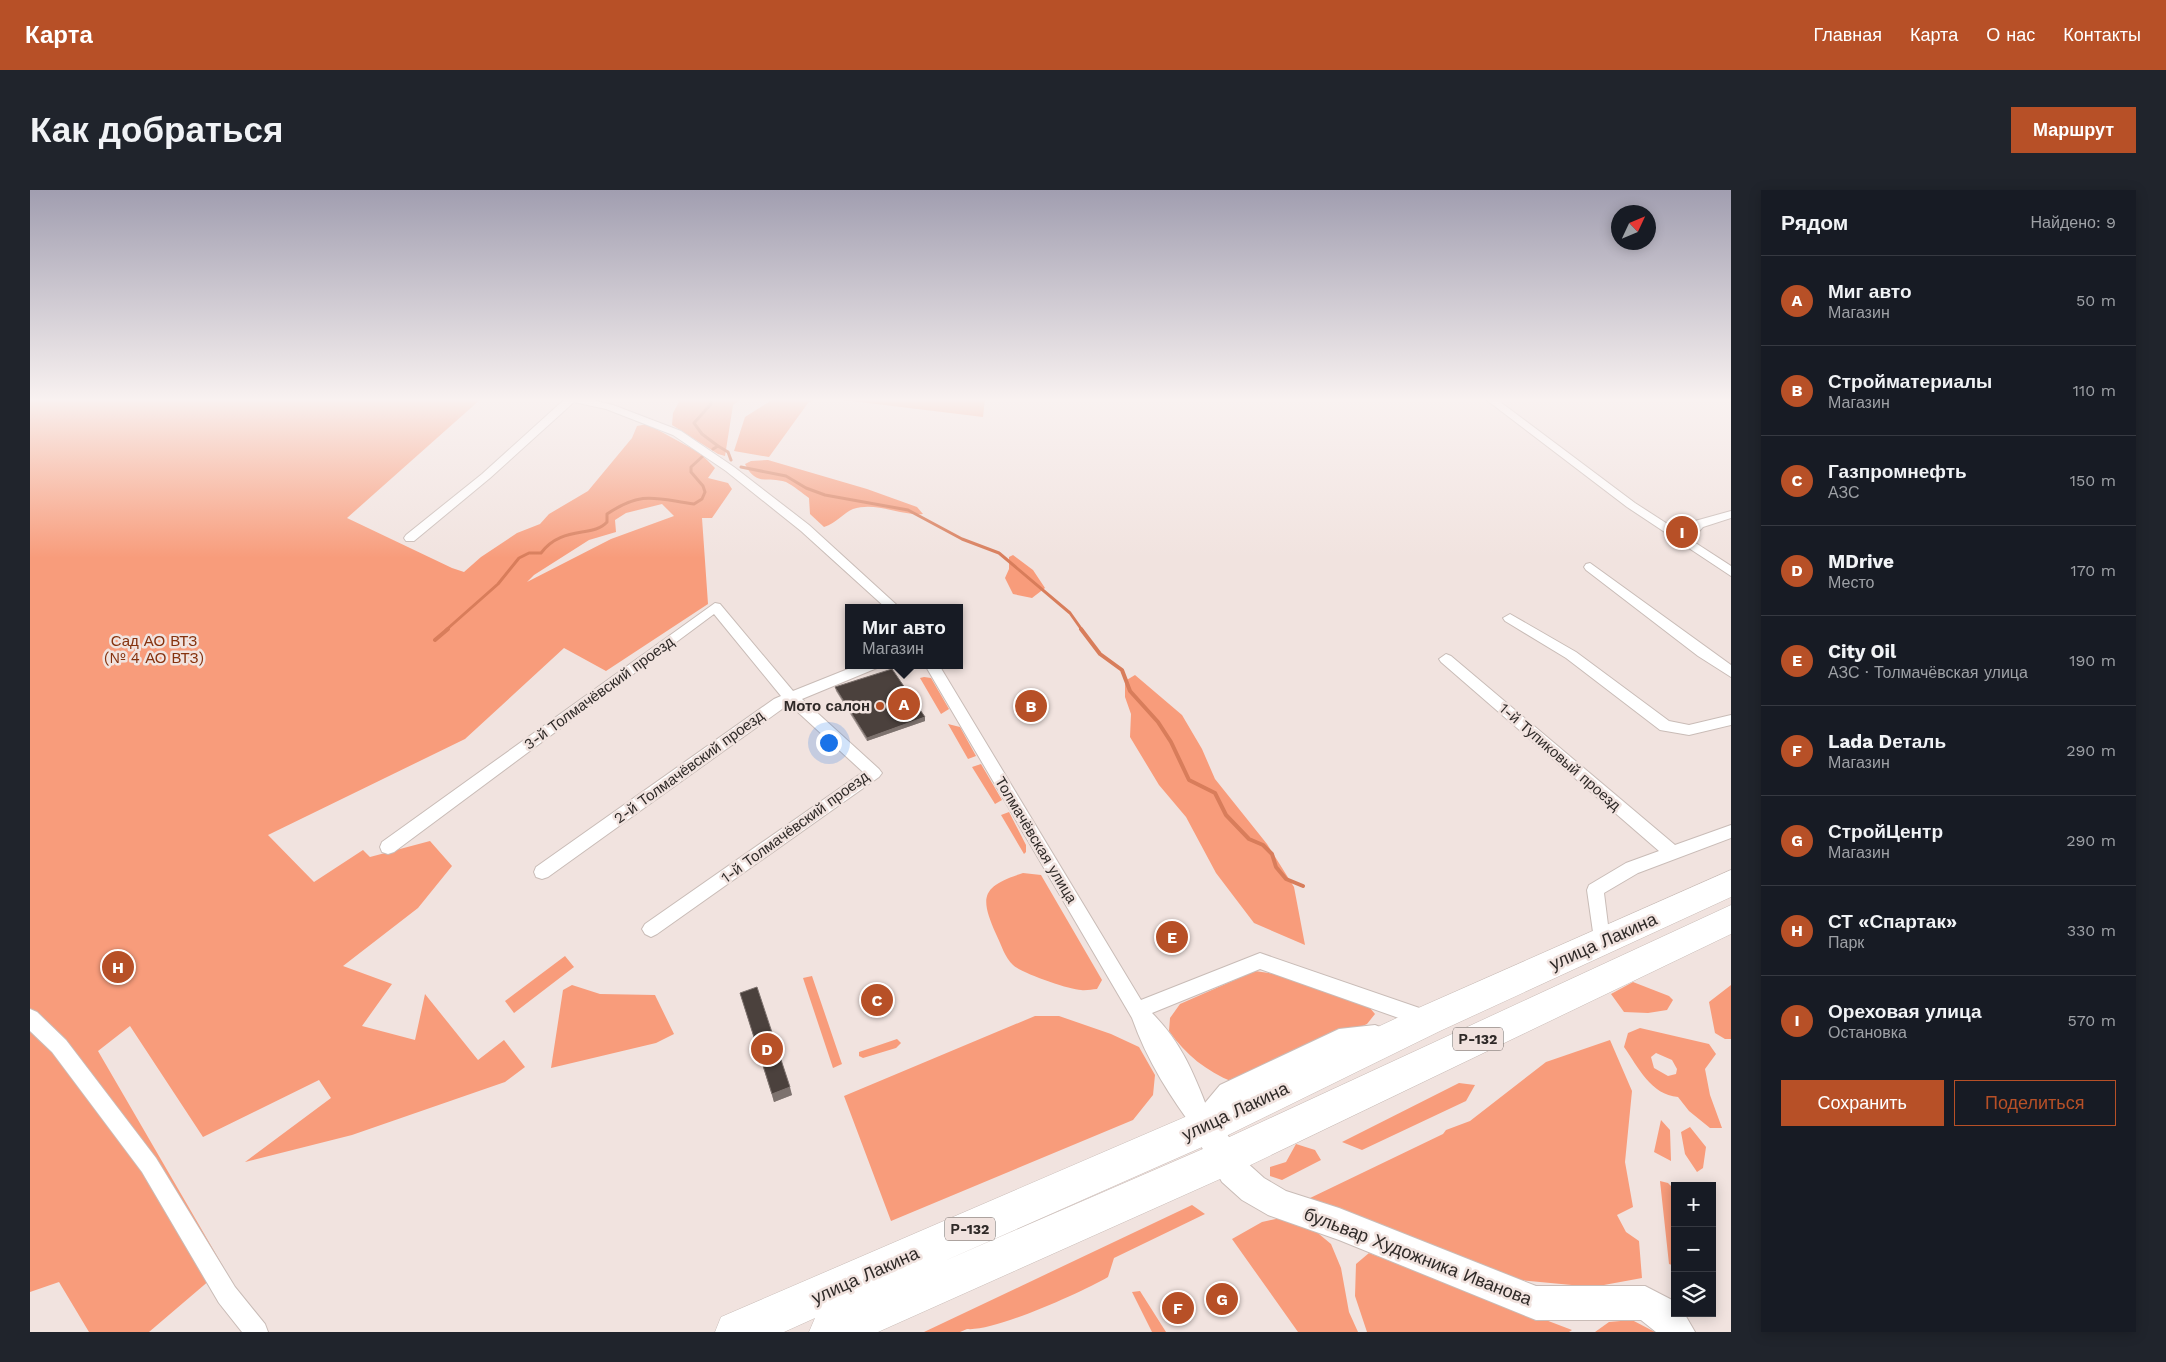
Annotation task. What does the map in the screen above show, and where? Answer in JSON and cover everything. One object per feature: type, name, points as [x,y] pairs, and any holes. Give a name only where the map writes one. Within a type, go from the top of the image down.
[{"type":"highway","name":"улица Лакина","points":[[736,1332],[1205,1127],[1428,1020],[1731,883]]},
{"type":"highway","name":"Р-132","points":[[830,1332],[1225,1158],[1731,919]]},
{"type":"street","points":[[410,538],[513,451]]},
{"type":"street","points":[[705,451],[730,468],[805,528],[890,604]]},
{"type":"street","points":[[1558,451],[1682,541],[1731,572]]},
{"type":"street","points":[[1682,541],[1699,524],[1731,514]]},
{"type":"street","points":[[1590,568],[1703,654],[1731,672]]},
{"type":"street","name":"3-й Толмачёвский проезд","points":[[388,847],[715,607],[790,696]]},
{"type":"street","points":[[1510,618],[1571,656],[1665,726],[1689,730],[1731,720]]},
{"type":"street","name":"1-й Тупиковый проезд","points":[[1446,659],[1674,854]]},
{"type":"street","name":"2-й Толмачёвский проезд","points":[[542,872],[790,696],[861,669]]},
{"type":"street","name":"Толмачёвская улица","points":[[934,669],[1138,1012],[1147,1037],[1179,1092],[1205,1127]]},
{"type":"street","name":"1-й Толмачёвский проезд","points":[[651,929],[874,773],[790,696]]},
{"type":"street","points":[[1601,942],[1595,890],[1632,868],[1674,854],[1731,831]]},
{"type":"street","points":[[1138,1012],[1260,961],[1428,1020]]},
{"type":"street","points":[[30,1018],[59,1046],[149,1165],[227,1295],[257,1332]]},
{"type":"street","name":"бульвар Художника Иванова","points":[[1205,1127],[1232,1171],[1253,1189],[1279,1204],[1339,1224],[1536,1303],[1645,1303],[1662,1313],[1678,1332]]},
{"type":"green space","name":"Сад АО ВТЗ (№ 4 АО ВТЗ)","points":[[30,451],[422,451],[347,518],[464,572],[481,557],[517,533],[540,524],[549,514],[588,491],[621,451],[697,451],[700,453],[715,468],[708,478],[728,483],[732,489],[712,518],[702,518],[708,604],[606,671],[564,648],[465,739],[268,835],[314,882],[363,850],[370,857],[430,841],[452,866],[418,908],[343,966],[392,984],[362,1026],[415,1040],[425,994],[478,1060],[504,1040],[525,1067],[505,1082],[352,1135],[245,1162],[331,1098],[319,1080],[203,1137],[130,1026],[98,1051],[224,1268],[149,1332],[89,1332],[59,1282],[30,1292]],"holes":[[[662,504],[674,516],[611,539],[527,582],[534,575],[589,540],[616,532],[615,520],[626,513]]]},
{"type":"green space","points":[[714,451],[726,451],[725,456]]},
{"type":"green space","points":[[736,451],[773,451],[769,457]]},
{"type":"green space","points":[[768,460],[867,489],[917,507],[923,514],[862,507],[849,511],[824,527],[810,514],[809,498],[786,482],[754,476],[745,464],[751,461]]},
{"type":"green space","points":[[1013,555],[1033,570],[1045,588],[1032,598],[1013,594],[1005,578],[1009,569],[1009,557]]},
{"type":"green space","points":[[1135,675],[1182,715],[1202,749],[1215,779],[1267,844],[1294,887],[1305,945],[1254,923],[1216,873],[1186,817],[1159,785],[1130,737],[1131,714],[1125,697],[1125,681]]},
{"type":"green space","points":[[920,678],[931,678],[949,709],[941,714]]},
{"type":"green space","points":[[948,724],[960,727],[976,756],[968,759]]},
{"type":"green space","points":[[981,764],[1002,800],[995,804],[972,767]]},
{"type":"green space","points":[[1009,812],[1026,845],[1026,852],[1024,854],[1001,815]]},
{"type":"green space","points":[[1023,873],[1041,875],[1102,980],[1097,989],[1075,989],[1046,980],[1025,972],[1013,965],[1008,959],[991,921],[986,901],[992,888],[1009,878]]},
{"type":"green space","points":[[565,956],[574,967],[514,1013],[505,1001]]},
{"type":"green space","points":[[1255,971],[1276,974],[1370,1008],[1375,1014],[1367,1024],[1233,1082],[1205,1067],[1182,1048],[1169,1031],[1170,1018],[1180,1004]]},
{"type":"green space","points":[[812,976],[842,1064],[833,1068],[803,978]]},
{"type":"green space","points":[[1633,982],[1669,996],[1673,1000],[1667,1010],[1648,1013],[1624,1012],[1611,994]]},
{"type":"green space","points":[[572,985],[600,994],[655,995],[674,1034],[656,1043],[551,1068],[563,990]]},
{"type":"green space","points":[[1731,985],[1731,1039],[1725,1039],[1715,1033],[1709,1002]]},
{"type":"green space","points":[[1035,1016],[1059,1016],[1111,1034],[1139,1047],[1155,1075],[1153,1095],[1133,1120],[891,1221],[844,1096]]},
{"type":"green space","points":[[1640,1028],[1709,1044],[1716,1054],[1705,1069],[1710,1095],[1722,1128],[1710,1128],[1689,1111],[1678,1097],[1660,1091],[1646,1079],[1624,1047],[1628,1033]],"holes":[[[1656,1053],[1672,1060],[1677,1069],[1676,1074],[1668,1076],[1654,1068],[1651,1057]]]},
{"type":"green space","points":[[897,1039],[901,1043],[896,1048],[863,1058],[859,1056],[859,1052]]},
{"type":"green space","points":[[1610,1040],[1632,1091],[1625,1162],[1633,1207],[1617,1215],[1626,1232],[1639,1241],[1642,1278],[1593,1287],[1499,1278],[1308,1199],[1443,1134],[1446,1130],[1470,1121],[1546,1062]]},
{"type":"green space","points":[[1459,1083],[1475,1085],[1466,1101],[1362,1150],[1342,1142]]},
{"type":"green space","points":[[1661,1120],[1670,1130],[1671,1161],[1654,1152]]},
{"type":"green space","points":[[1690,1127],[1706,1147],[1703,1168],[1697,1172],[1685,1154],[1681,1132]]},
{"type":"green space","points":[[1296,1144],[1315,1150],[1321,1160],[1282,1180],[1270,1176],[1270,1167],[1286,1162]]},
{"type":"green space","points":[[1660,1181],[1671,1186],[1671,1265],[1669,1264]]},
{"type":"green space","points":[[1192,1205],[1205,1214],[1114,1258],[1108,1277],[1079,1292],[1038,1310],[997,1324],[960,1332],[924,1332]]},
{"type":"green space","points":[[1285,1217],[1313,1229],[1331,1244],[1341,1268],[1349,1312],[1358,1332],[1298,1332],[1232,1239],[1262,1222]]},
{"type":"green space","points":[[1369,1253],[1572,1330],[1569,1332],[1367,1332],[1355,1296],[1356,1264]]},
{"type":"green space","points":[[1140,1291],[1166,1332],[1152,1332],[1132,1292]]},
{"type":"green space","points":[[1632,1320],[1655,1332],[1595,1332],[1609,1322]]},
{"type":"building","name":"Мото салон","points":[[892,669],[925,717],[867,738],[835,687]]},
{"type":"building","points":[[757,987],[790,1087],[772,1094],[740,993]]},
{"type":"waterway","points":[[727,451],[731,460]]},
{"type":"waterway","points":[[446,630],[498,584],[519,558],[529,553],[541,553],[549,544],[567,535],[601,527],[607,522],[607,514],[620,506],[640,499],[650,498],[694,504],[702,499],[705,492],[703,486],[691,472],[691,467],[704,455]]},
{"type":"waterway","points":[[741,467],[786,476],[806,488],[825,495],[908,510],[962,539],[999,553],[1070,613],[1082,630]]},
{"type":"waterway","points":[[435,640],[448,629]]},
{"type":"waterway","points":[[1081,629],[1100,654],[1122,670],[1130,691],[1158,722],[1171,742],[1189,780],[1215,793],[1226,815],[1249,839],[1263,845],[1272,854],[1276,867],[1286,879],[1303,886]]},
{"type":"place","name":"Ореховая улица","points":[[1682,532]]},
{"type":"place","name":"Миг авто","points":[[904,704]]},
{"type":"place","name":"Мото салон","points":[[880,706]]},
{"type":"place","name":"Стройматериалы","points":[[1031,706]]},
{"type":"place","name":"City Oil","points":[[1172,937]]},
{"type":"place","name":"СТ «Спартак»","points":[[118,967]]},
{"type":"place","name":"Газпромнефть","points":[[877,1000]]},
{"type":"place","name":"MDrive","points":[[767,1049]]},
{"type":"place","name":"СтройЦентр","points":[[1222,1299]]},
{"type":"place","name":"Lada Dеталь","points":[[1178,1308]]}]
